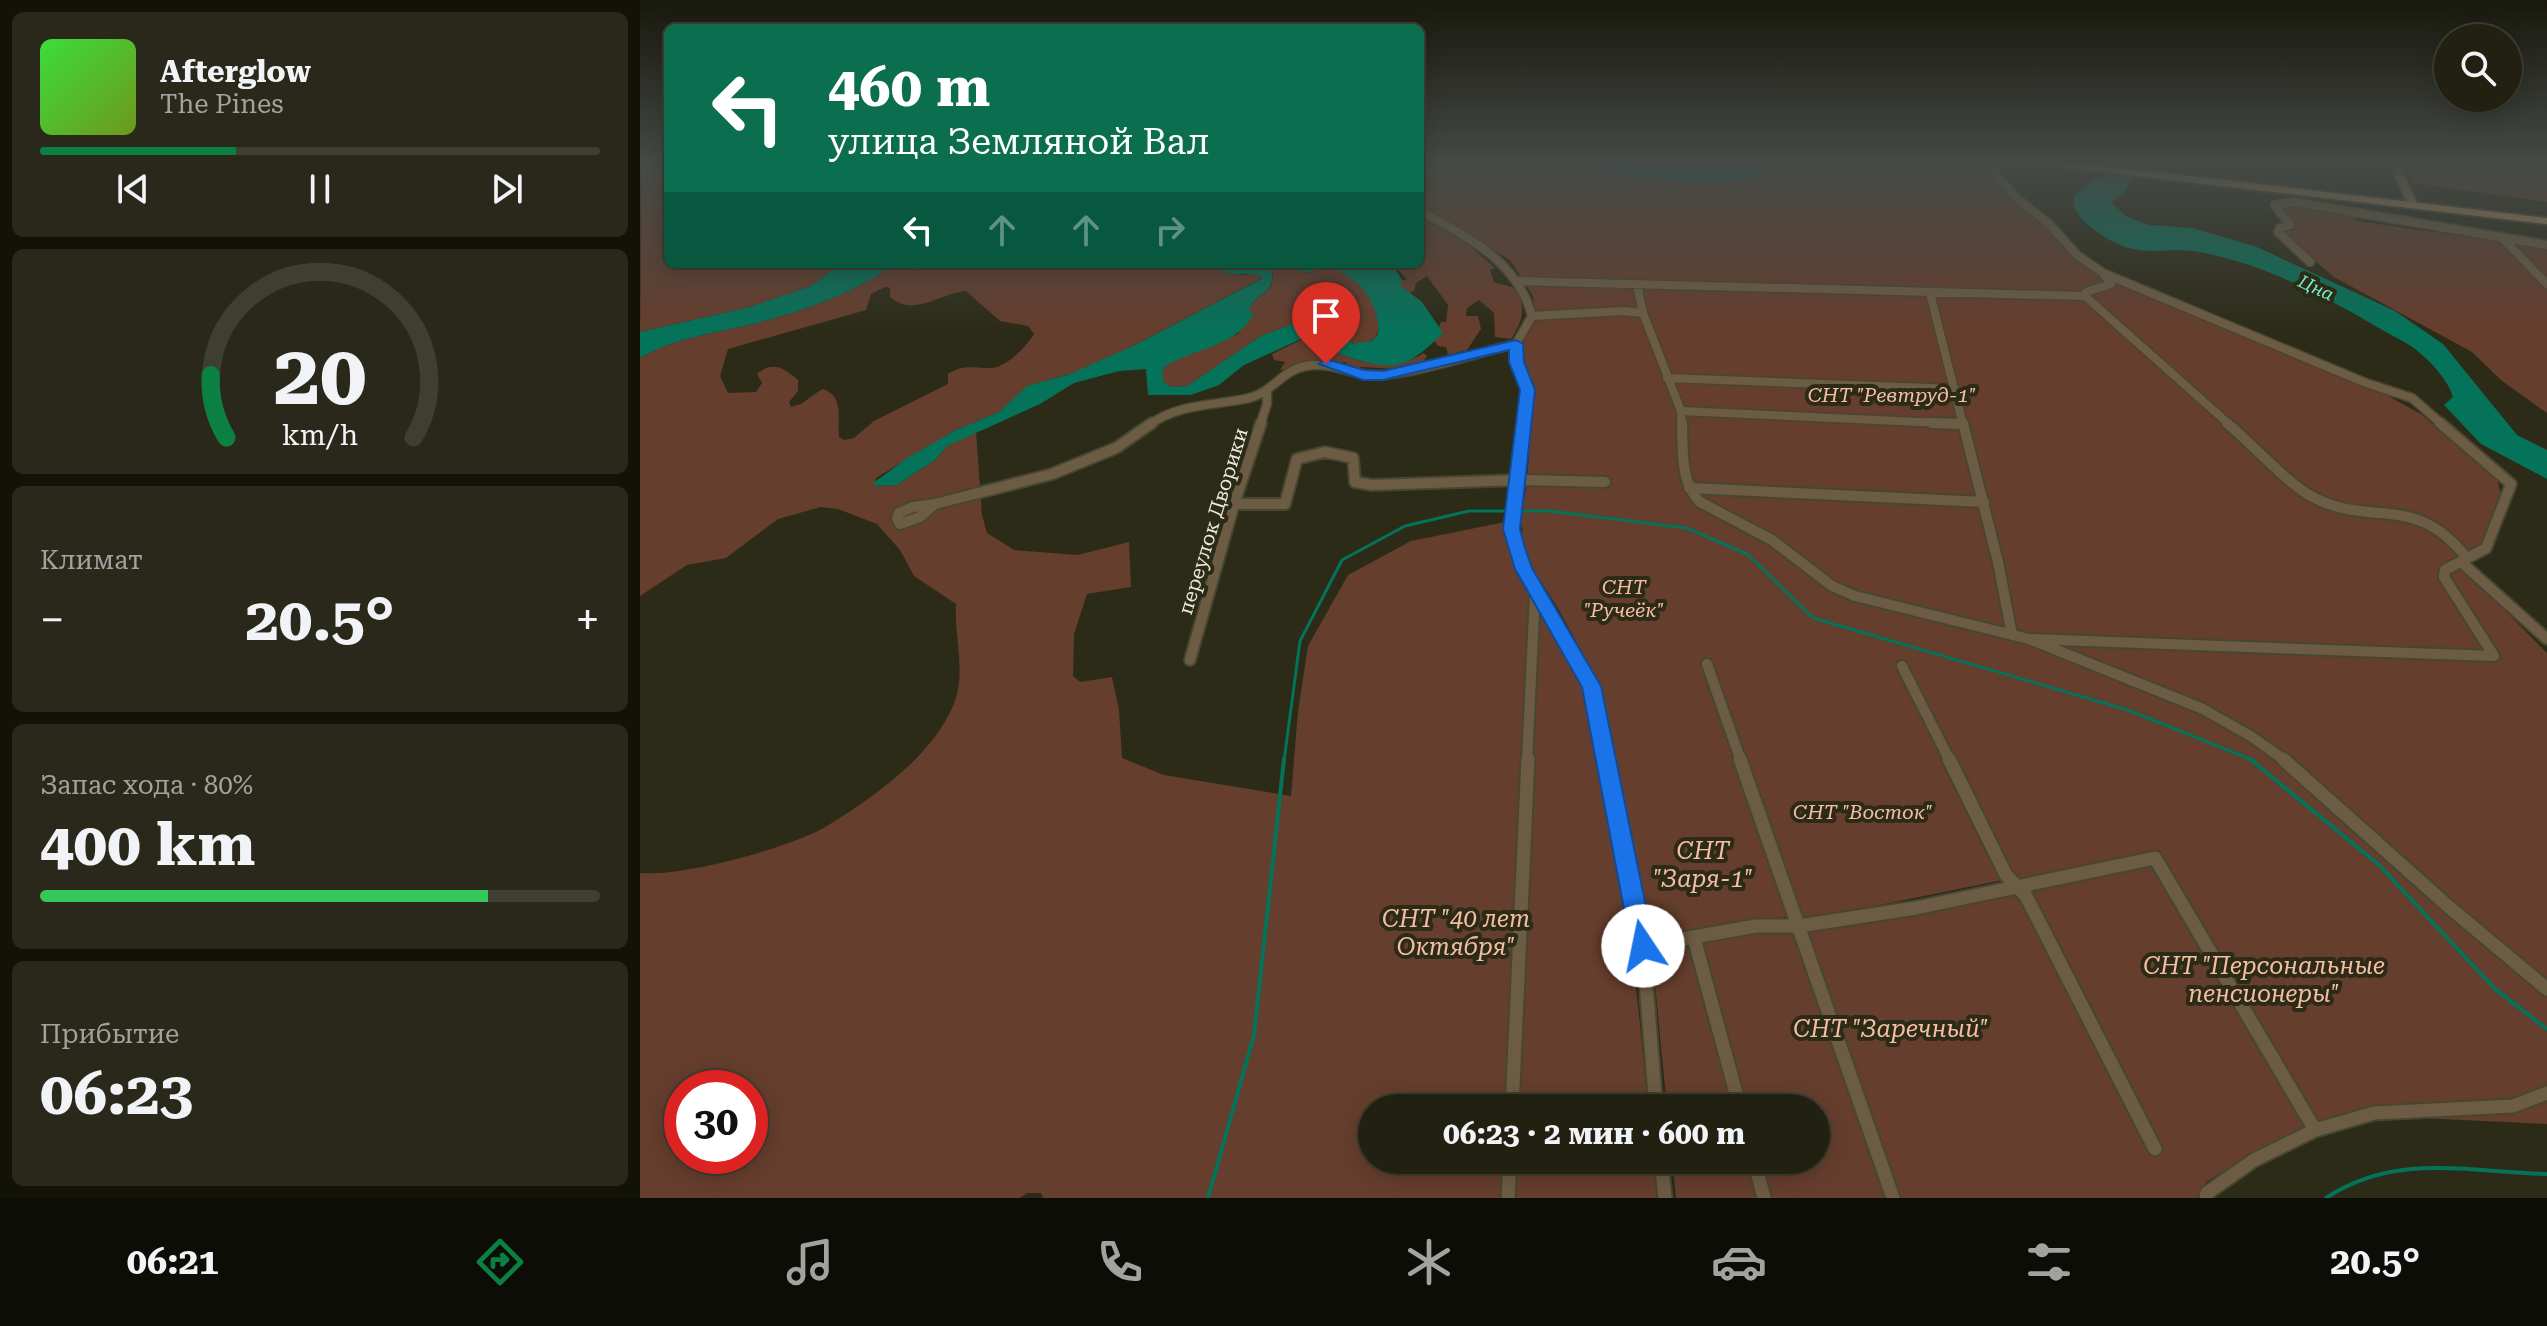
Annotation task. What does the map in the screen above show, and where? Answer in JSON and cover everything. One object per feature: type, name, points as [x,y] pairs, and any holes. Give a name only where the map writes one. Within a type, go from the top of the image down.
[{"type":"street","points":[[1434,220],[1486,252],[1519,281],[1527,296],[1532,316],[1516,344],[1517,362],[1528,390],[1512,529],[1524,569],[1535,591],[1591,686],[1643,946],[1655,1094]]},
{"type":"street","points":[[2029,639],[2488,658],[2494,656],[2492,649],[2444,577],[2445,570],[2486,548],[2511,484],[2412,398],[2366,383],[2103,273],[2077,255],[2044,220]]},
{"type":"street","points":[[2286,220],[2290,225],[2280,228],[2278,232],[2310,262]]},
{"type":"street","points":[[2408,220],[2547,245]]},
{"type":"street","points":[[2503,239],[2547,284]]},
{"type":"street","points":[[2085,296],[2086,292],[2111,284],[2103,273]]},
{"type":"street","points":[[1519,281],[2085,296],[2309,495],[2337,506],[2401,514],[2441,527],[2464,560],[2547,639]]},
{"type":"street","points":[[1637,285],[1643,313],[1681,411],[1689,488],[1709,508],[1772,540],[1832,586],[1855,596],[2029,639],[2203,709],[2252,737],[2298,770],[2472,928],[2547,989]]},
{"type":"street","points":[[1930,293],[1984,502],[2006,594],[2012,635]]},
{"type":"street","points":[[1532,316],[1622,311],[1643,313]]},
{"type":"street","points":[[935,504],[1023,483],[1096,458],[1135,437],[1164,414],[1179,408],[1234,402],[1267,392],[1286,373],[1304,366],[1332,364],[1350,372],[1383,375],[1516,344]]},
{"type":"street","points":[[1667,378],[1955,389]]},
{"type":"street","name":"переулок Дворики","points":[[1190,660],[1234,504],[1267,404],[1267,392]]},
{"type":"street","points":[[1681,411],[1963,424]]},
{"type":"street","points":[[1234,504],[1285,504],[1294,465],[1305,454],[1344,454],[1353,458],[1355,482],[1372,485],[1519,480],[1605,482]]},
{"type":"street","points":[[1689,488],[1984,502]]},
{"type":"street","points":[[1513,1094],[1535,591]]},
{"type":"street","points":[[1707,664],[1893,1198]]},
{"type":"street","points":[[1902,666],[2006,875],[2026,896],[2079,994],[2109,1062],[2155,1149]]},
{"type":"street","points":[[1643,946],[1756,926],[1799,926],[1916,908],[2155,858],[2315,1130]]},
{"type":"street","points":[[1694,938],[1736,1094]]},
{"type":"street","points":[[2206,1198],[2207,1193],[2254,1160],[2315,1130],[2374,1113],[2513,1106],[2547,1093]]},
{"type":"street","points":[[1508,1198],[1509,1174]]},
{"type":"street","points":[[1662,1174],[1665,1198]]},
{"type":"street","points":[[1758,1174],[1764,1198]]},
{"type":"green space","points":[[641,220],[664,220],[664,268],[835,268],[811,286],[750,307],[640,332]]},
{"type":"green space","points":[[1424,220],[1427,220],[1470,246],[1495,268],[1490,270],[1494,282],[1515,288],[1522,307],[1518,326],[1511,339],[1495,337],[1494,313],[1479,300],[1467,308],[1466,316],[1478,316],[1481,329],[1467,350],[1448,355],[1446,347],[1438,346],[1433,339],[1441,322],[1446,322],[1448,305],[1427,276],[1416,283],[1414,291],[1404,295],[1395,283],[1407,279],[1396,268],[1424,268]]},
{"type":"green space","points":[[1443,220],[2044,220],[2088,268],[2110,285],[2124,281],[2372,387],[2421,414],[2497,478],[2503,504],[2492,523],[2493,545],[2462,567],[2547,653],[2547,1124],[2399,1117],[2393,1109],[2257,1151],[2206,1182],[2197,1198],[1676,1198],[1673,1174],[1830,1174],[1830,1094],[1666,1094],[1652,953],[1745,933],[1806,931],[1922,913],[2022,884],[2008,873],[1904,663],[1896,661],[2003,880],[1801,921],[1708,658],[1702,660],[1790,916],[1724,928],[1650,936],[1595,676],[1533,569],[1518,532],[1523,531],[1520,519],[1527,484],[1533,389],[1522,360],[1524,341],[1535,319],[1533,296],[1510,260]]},
{"type":"green space","points":[[2289,220],[2356,220],[2547,248],[2547,413],[2502,381],[2472,352],[2334,277],[2281,232],[2295,230]]},
{"type":"green space","name":"СНТ \"40 лет Октября\"","points":[[889,268],[918,268],[916,271],[923,268],[1222,268],[1221,271],[1241,275],[1257,273],[1264,277],[1078,375],[1069,374],[1028,386],[999,412],[956,430],[876,478],[875,486],[897,485],[935,460],[947,446],[976,432],[982,515],[987,533],[1014,550],[1078,555],[1129,542],[1131,587],[1087,594],[1074,634],[1073,676],[1080,682],[1112,677],[1119,710],[1122,758],[1164,775],[1291,796],[1298,711],[1308,646],[1348,575],[1411,541],[1505,522],[1519,572],[1582,685],[1593,720],[1627,915],[1647,1094],[1358,1094],[1358,1174],[1654,1174],[1657,1198],[1043,1198],[1041,1193],[1027,1193],[1020,1198],[640,1198],[640,873],[682,870],[736,859],[788,843],[827,826],[882,789],[916,759],[943,725],[957,694],[960,668],[956,604],[914,576],[900,550],[877,524],[838,509],[821,507],[778,519],[726,558],[687,565],[640,596],[640,358],[681,341],[753,324],[845,293]],"holes":[[[885,287],[890,288],[890,297],[899,303],[918,305],[966,291],[1000,321],[1028,326],[1034,334],[1021,350],[1003,364],[953,371],[948,374],[948,384],[874,421],[854,438],[844,440],[839,437],[838,409],[834,397],[822,389],[801,404],[791,407],[789,402],[798,391],[798,380],[784,370],[768,367],[757,374],[762,383],[756,392],[728,393],[720,376],[728,349],[866,310],[871,294]]]},
{"type":"green space","points":[[1271,268],[1295,268],[1307,273],[1328,268],[1343,272],[1360,285],[1373,303],[1379,322],[1374,338],[1353,344],[1338,325],[1326,316],[1316,315],[1261,336],[1187,386],[1171,387],[1163,381],[1163,368],[1176,358],[1238,334],[1251,306],[1272,284]]},
{"type":"green space","points":[[1311,335],[1327,340],[1330,348],[1365,362],[1400,363],[1424,353],[1427,356],[1422,364],[1398,369],[1361,367],[1357,370],[1347,367],[1346,362],[1280,370],[1285,362],[1274,360],[1272,354]]},
{"type":"water","name":"Цна","points":[[2083,220],[2135,220],[2150,225],[2193,228],[2257,247],[2395,311],[2443,344],[2517,435],[2547,450],[2547,479],[2481,444],[2444,405],[2453,397],[2444,379],[2431,363],[2408,344],[2294,283],[2246,264],[2199,252],[2133,249],[2110,240]]},
{"type":"water","points":[[835,268],[889,268],[845,293],[809,307],[681,341],[640,358],[640,332],[750,307],[811,286]]},
{"type":"water","points":[[1222,268],[1271,268],[1272,281],[1249,309],[1253,315],[1235,334],[1163,368],[1163,381],[1171,387],[1187,386],[1261,336],[1316,315],[1326,316],[1338,325],[1353,344],[1372,341],[1378,334],[1376,314],[1361,286],[1335,270],[1302,272],[1295,268],[1393,268],[1402,280],[1400,285],[1422,302],[1443,333],[1412,359],[1392,365],[1368,363],[1342,355],[1330,346],[1332,340],[1312,334],[1244,365],[1219,385],[1191,395],[1148,395],[1146,369],[1119,371],[1074,383],[1040,404],[947,446],[935,460],[897,485],[875,486],[873,483],[909,457],[956,430],[999,412],[1027,386],[1070,374],[1133,346],[1263,278],[1254,274],[1221,271]]},
{"type":"waterway","points":[[1284,761],[1300,641],[1342,560],[1405,526],[1469,511],[1511,511]]},
{"type":"waterway","points":[[1518,511],[1550,511],[1687,528],[1747,554],[1813,618],[2128,710],[2255,761]]},
{"type":"waterway","points":[[1208,1198],[1254,1035],[1284,759]]},
{"type":"waterway","points":[[2250,759],[2379,865],[2495,989],[2547,1029]]},
{"type":"waterway","points":[[2326,1198],[2352,1184],[2406,1170],[2433,1168],[2547,1174]]},
{"type":"route","points":[[1326,364],[1363,375],[1383,375],[1516,344],[1517,362],[1528,390],[1513,512],[1515,545],[1524,569],[1591,686],[1643,946]]},
{"type":"park label","name":"СНТ \"Ревтруд-1\"","points":[[1892,395]]},
{"type":"park label","name":"СНТ \"Ручеёк\"","points":[[1624,598]]},
{"type":"park label","name":"СНТ \"Восток\"","points":[[1863,812]]},
{"type":"park label","name":"СНТ \"Заря-1\"","points":[[1703,865]]},
{"type":"park label","name":"СНТ \"Персональные пенсионеры\"","points":[[2264,980]]},
{"type":"park label","name":"СНТ \"Заречный\"","points":[[1891,1029]]}]
